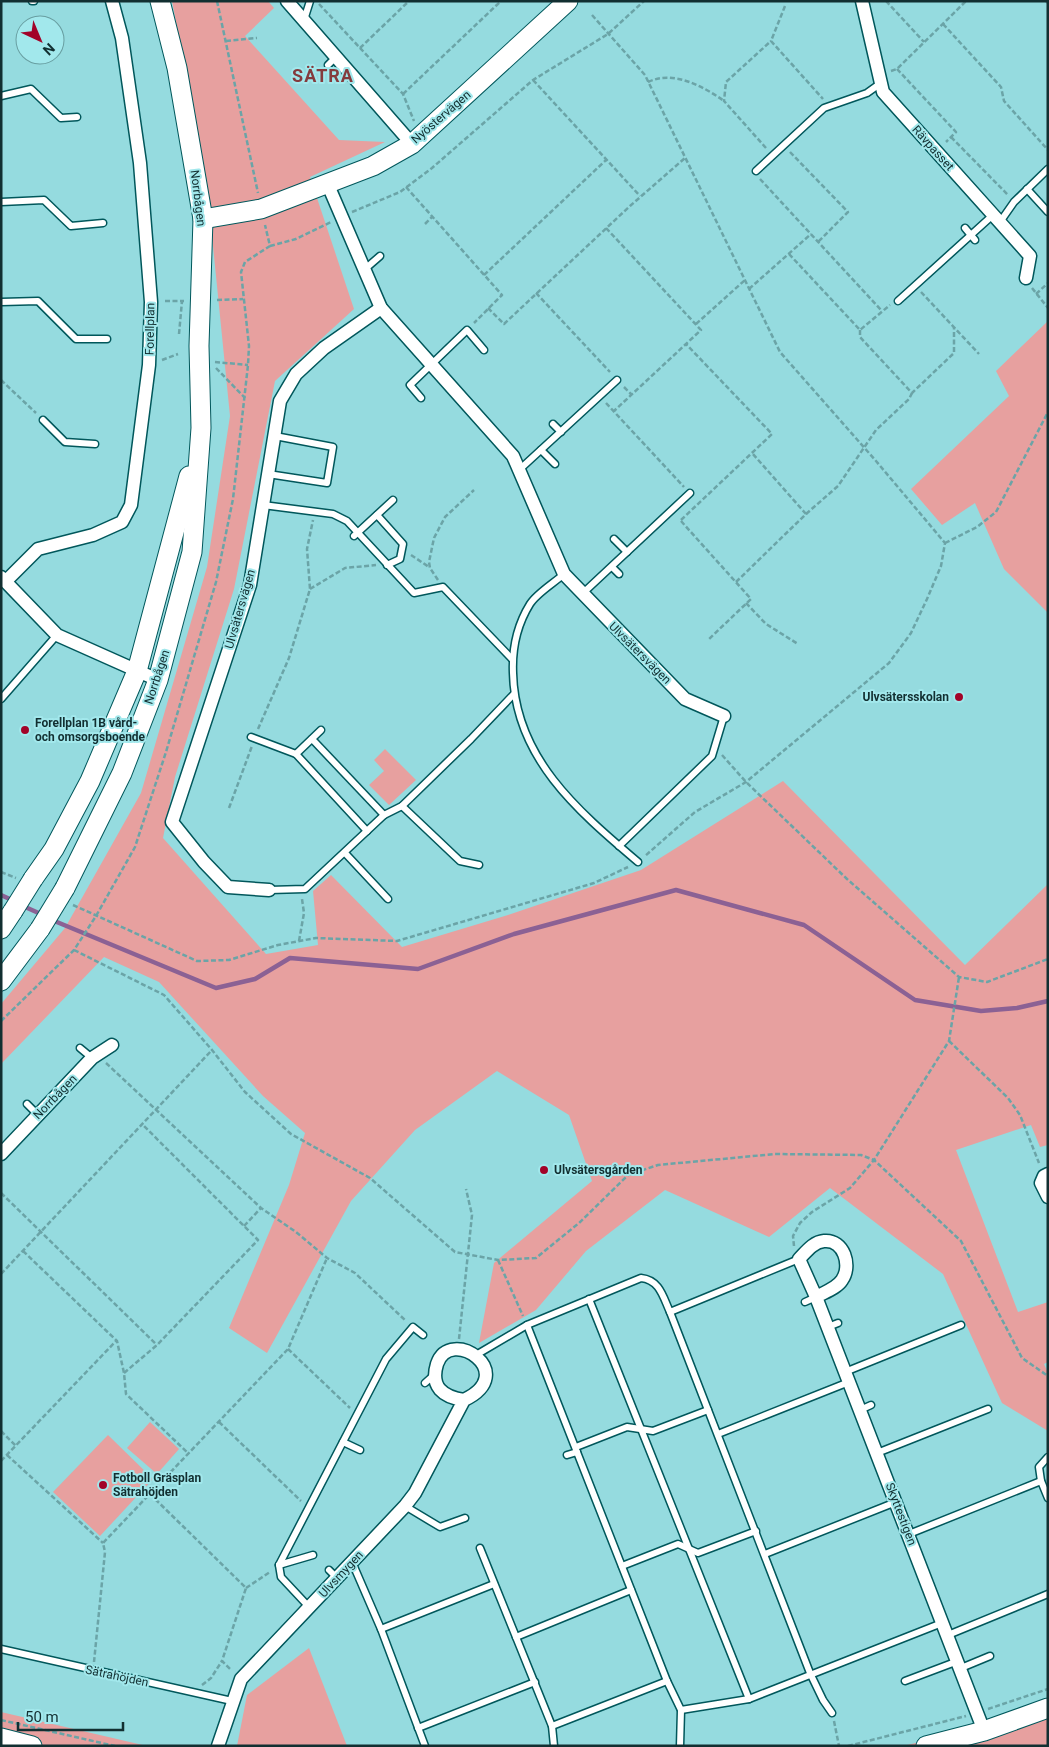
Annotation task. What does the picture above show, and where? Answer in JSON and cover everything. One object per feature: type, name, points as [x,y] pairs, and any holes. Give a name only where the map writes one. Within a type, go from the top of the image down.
[{"type":"street","name":"Forellplan","points":[[112,1],[122,38],[140,163],[150,302],[149,365],[131,505],[122,522],[93,535],[38,549],[3,579],[58,635],[158,680]]},
{"type":"street","name":"Norrbågen","points":[[1,981],[40,929],[65,888],[122,773],[158,680],[192,552],[201,428],[199,346],[203,219],[177,68],[160,1]]},
{"type":"street","points":[[287,1],[304,20],[332,61],[416,140]]},
{"type":"street","name":"Nyöstervägen","points":[[203,219],[261,209],[373,166],[416,140],[568,1]]},
{"type":"street","name":"Rävpasset","points":[[862,1],[883,92],[1030,256],[1026,278]]},
{"type":"street","name":"Ulvsätersvägen","points":[[328,184],[381,308],[513,456],[564,574],[685,699],[724,716]]},
{"type":"street","name":"Ulvsätersvägen","points":[[269,890],[228,887],[204,862],[172,822],[250,585],[280,401],[296,374],[324,348],[381,308]]},
{"type":"street","name":"Norrbågen","points":[[1,929],[54,849],[90,781],[137,671],[164,575],[201,428]]},
{"type":"street","name":"Norrbågen","points":[[1,1154],[95,1056],[112,1045]]},
{"type":"street","points":[[1046,1175],[1042,1183],[1048,1197]]},
{"type":"street","points":[[799,1260],[809,1248],[825,1241],[835,1244],[842,1250],[847,1270],[842,1280],[811,1300]]},
{"type":"street","name":"Skyttestigen","points":[[799,1260],[811,1300],[833,1325],[847,1377],[865,1407],[877,1453],[984,1730]]},
{"type":"street","points":[[464,1400],[449,1398],[430,1379],[435,1358],[448,1351],[463,1349],[476,1355]]},
{"type":"street","name":"Ulvsmygen","points":[[218,1746],[232,1702],[242,1679],[309,1607],[333,1574],[352,1562],[405,1506],[411,1490],[464,1400],[477,1394],[484,1381],[484,1367],[476,1355]]},
{"type":"street","points":[[926,1746],[984,1730],[1048,1708]]},
{"type":"street","points":[[1,1738],[32,1746]]},
{"type":"lane","points":[[304,20],[310,1]]},
{"type":"lane","points":[[756,171],[824,108],[867,93],[880,80]]},
{"type":"lane","points":[[1,96],[31,89],[61,118],[78,117]]},
{"type":"lane","points":[[898,300],[996,218],[1048,169]]},
{"type":"lane","points":[[1027,189],[1048,212]]},
{"type":"lane","points":[[1,202],[44,200],[71,226],[103,223]]},
{"type":"lane","points":[[965,228],[973,237]]},
{"type":"lane","points":[[365,269],[380,256]]},
{"type":"lane","points":[[1,302],[38,301],[76,339],[107,339]]},
{"type":"lane","points":[[422,398],[410,385],[466,330],[484,350]]},
{"type":"lane","points":[[519,470],[617,380]]},
{"type":"lane","points":[[43,420],[65,442],[95,444]]},
{"type":"lane","points":[[553,424],[561,432]]},
{"type":"lane","points":[[268,474],[327,484],[334,447],[275,436]]},
{"type":"lane","points":[[541,450],[555,464]]},
{"type":"lane","points":[[582,594],[690,493]]},
{"type":"lane","points":[[355,534],[393,500]]},
{"type":"lane","points":[[263,505],[333,514],[347,521],[355,534],[414,593],[443,587],[512,659]]},
{"type":"lane","points":[[377,515],[403,544],[400,559],[387,565]]},
{"type":"lane","points":[[614,539],[627,552]]},
{"type":"lane","points":[[612,567],[619,574]]},
{"type":"lane","points":[[564,574],[530,603],[517,632],[512,659],[513,694],[520,722],[539,761],[588,818],[638,862]]},
{"type":"lane","points":[[1,699],[58,635]]},
{"type":"lane","points":[[269,890],[306,889],[384,815],[402,806],[472,739],[513,694]]},
{"type":"lane","points":[[619,846],[712,756],[724,716]]},
{"type":"lane","points":[[296,754],[322,730]]},
{"type":"lane","points":[[253,738],[296,754],[368,831]]},
{"type":"lane","points":[[312,739],[384,815]]},
{"type":"lane","points":[[402,806],[460,861],[479,865]]},
{"type":"lane","points":[[345,853],[388,899]]},
{"type":"lane","points":[[80,1048],[95,1056]]},
{"type":"lane","points":[[27,1104],[38,1115]]},
{"type":"lane","points":[[670,1312],[799,1260]]},
{"type":"lane","points":[[476,1355],[526,1325],[641,1278],[650,1279],[658,1285],[718,1434],[810,1673],[823,1700],[832,1713]]},
{"type":"lane","points":[[588,1299],[690,1549],[748,1698]]},
{"type":"lane","points":[[526,1325],[666,1681],[681,1710],[680,1746]]},
{"type":"lane","points":[[718,1434],[961,1325]]},
{"type":"lane","points":[[309,1607],[280,1577],[279,1566],[386,1359],[413,1327],[423,1335]]},
{"type":"lane","points":[[877,1453],[988,1409]]},
{"type":"lane","points":[[567,1455],[576,1449],[627,1427],[653,1431],[708,1410]]},
{"type":"lane","points":[[343,1442],[360,1450]]},
{"type":"lane","points":[[1048,1457],[1039,1467],[1041,1481],[1048,1498]]},
{"type":"lane","points":[[908,1534],[1041,1481]]},
{"type":"lane","points":[[765,1554],[896,1502]]},
{"type":"lane","points":[[405,1506],[440,1527],[465,1518]]},
{"type":"lane","points":[[622,1566],[678,1544],[698,1553],[756,1531]]},
{"type":"lane","points":[[480,1548],[552,1726],[554,1746]]},
{"type":"lane","points":[[279,1566],[313,1555]]},
{"type":"lane","points":[[352,1562],[381,1629],[425,1746]]},
{"type":"lane","points":[[381,1629],[494,1584]]},
{"type":"lane","points":[[516,1637],[631,1590]]},
{"type":"lane","points":[[948,1635],[1048,1594]]},
{"type":"lane","points":[[681,1710],[748,1698],[943,1623]]},
{"type":"lane","name":"Sätrahöjden","points":[[1,1649],[232,1702]]},
{"type":"lane","points":[[904,1682],[990,1656]]},
{"type":"lane","points":[[552,1726],[666,1681]]},
{"type":"lane","points":[[418,1728],[535,1682]]},
{"type":"path","points":[[316,1],[403,94],[416,140]]},
{"type":"path","points":[[360,48],[409,1]]},
{"type":"path","points":[[491,1],[495,6]]},
{"type":"path","points":[[403,94],[501,1]]},
{"type":"path","points":[[638,7],[640,1]]},
{"type":"path","points":[[270,246],[296,239],[406,187],[432,168],[533,80],[608,34],[644,1]]},
{"type":"path","points":[[886,1],[924,42]]},
{"type":"path","points":[[880,80],[898,69],[966,1]]},
{"type":"path","points":[[724,102],[726,82],[771,41],[785,6]]},
{"type":"path","points":[[96,916],[197,961],[229,960],[316,938],[396,941],[594,883],[638,862],[694,812],[746,782],[888,663],[911,633],[941,566],[945,543],[865,448],[780,352],[648,82],[592,15]]},
{"type":"path","points":[[943,24],[1001,87],[1004,101],[1048,150]]},
{"type":"path","points":[[226,42],[256,38]]},
{"type":"path","points":[[771,41],[830,106]]},
{"type":"path","points":[[898,69],[956,132],[936,151]]},
{"type":"path","points":[[648,82],[657,78],[683,80],[706,89],[724,102],[772,156]]},
{"type":"path","points":[[533,80],[640,196]]},
{"type":"path","points":[[951,137],[1014,202]]},
{"type":"path","points":[[784,145],[848,212],[818,242]]},
{"type":"path","points":[[488,308],[504,324],[640,196],[685,158]]},
{"type":"path","points":[[484,275],[606,160]]},
{"type":"path","points":[[756,171],[759,178],[882,310]]},
{"type":"path","points":[[406,187],[502,295],[466,330]]},
{"type":"path","points":[[425,224],[432,216]]},
{"type":"path","points":[[606,228],[701,330],[614,411]]},
{"type":"path","points":[[750,289],[811,234]]},
{"type":"path","points":[[789,254],[860,330],[860,337],[912,393]]},
{"type":"path","points":[[1026,278],[1048,308]]},
{"type":"path","points":[[696,324],[745,280]]},
{"type":"path","points":[[1036,294],[1048,283]]},
{"type":"path","points":[[915,285],[979,354]]},
{"type":"path","points":[[536,293],[632,395]]},
{"type":"path","points":[[860,330],[882,310],[898,300]]},
{"type":"path","points":[[179,334],[182,301]]},
{"type":"path","points":[[736,582],[806,514],[838,486],[876,430],[910,399],[912,393],[954,353],[954,327]]},
{"type":"path","points":[[681,520],[772,434],[686,344]]},
{"type":"path","points":[[245,398],[209,362],[248,365]]},
{"type":"path","points":[[1,380],[43,420]]},
{"type":"path","points":[[600,396],[699,503]]},
{"type":"path","points":[[945,543],[978,528],[996,512],[1044,424],[1048,412]]},
{"type":"path","points":[[752,453],[806,514]]},
{"type":"path","points":[[430,568],[434,538],[445,517],[474,490]]},
{"type":"path","points":[[672,510],[751,598],[708,640]]},
{"type":"path","points":[[229,808],[253,738],[290,658],[310,589],[307,550],[315,512]]},
{"type":"path","points":[[402,548],[430,568],[443,587]]},
{"type":"path","points":[[310,589],[345,568],[387,565]]},
{"type":"path","points":[[746,603],[766,624],[798,644]]},
{"type":"path","points":[[715,748],[746,782],[847,879],[960,977],[987,982],[1048,959]]},
{"type":"path","points":[[299,941],[304,913],[302,898]]},
{"type":"path","points":[[1,1021],[74,950],[91,923]]},
{"type":"path","points":[[74,950],[164,995],[212,1050],[245,1092],[291,1134],[370,1178],[455,1252],[468,1256],[498,1260],[536,1258],[579,1223],[628,1175],[658,1165],[775,1154],[860,1155],[874,1160],[961,1241],[1022,1358],[1047,1374]]},
{"type":"path","points":[[799,1260],[794,1249],[793,1236],[800,1223],[812,1212],[850,1188],[874,1160],[949,1041],[960,977]]},
{"type":"path","points":[[949,1041],[1012,1104],[1020,1115],[1046,1175]]},
{"type":"path","points":[[1,1274],[158,1110],[212,1050]]},
{"type":"path","points":[[95,1056],[158,1110],[261,1208],[296,1232],[327,1258],[355,1273],[413,1327]]},
{"type":"path","points":[[124,1374],[157,1345],[258,1240],[143,1125]]},
{"type":"path","points":[[458,1350],[472,1215],[466,1189]]},
{"type":"path","points":[[1,1193],[157,1345]]},
{"type":"path","points":[[244,1226],[261,1208]]},
{"type":"path","points":[[23,1251],[117,1341],[126,1394],[189,1454]]},
{"type":"path","points":[[103,1543],[288,1349],[327,1258]]},
{"type":"path","points":[[498,1260],[526,1325]]},
{"type":"path","points":[[1,1461],[117,1341]]},
{"type":"path","points":[[288,1349],[357,1415]]},
{"type":"path","points":[[219,1422],[309,1508]]},
{"type":"path","points":[[1,1431],[16,1446]]},
{"type":"path","points":[[7,1455],[103,1543],[105,1552],[93,1671]]},
{"type":"path","points":[[150,1494],[246,1588]]},
{"type":"path","points":[[192,1693],[211,1678],[222,1661],[246,1588],[279,1566]]},
{"type":"path","points":[[222,1661],[242,1679]]},
{"type":"path","points":[[848,1746],[978,1712],[1048,1689]]},
{"type":"path","points":[[832,1713],[840,1746]]},
{"type":"path","points":[[1,1720],[115,1746]]},
{"type":"shaded area","points":[[172,1],[268,1],[274,8],[245,36],[339,140],[385,142],[310,177],[354,309],[275,381],[234,589],[175,777],[163,838],[266,954],[318,945],[313,891],[331,875],[402,947],[508,915],[641,870],[783,781],[965,965],[1048,884],[1048,1145],[1040,1147],[1031,1125],[956,1150],[1018,1312],[1048,1302],[1048,1362],[1044,1364],[1048,1373],[1048,1431],[1002,1403],[943,1274],[830,1188],[769,1237],[665,1190],[586,1251],[536,1310],[479,1343],[494,1263],[592,1181],[569,1115],[497,1071],[415,1130],[351,1201],[267,1353],[229,1328],[289,1185],[305,1133],[263,1096],[159,982],[104,957],[1,1064],[1,1004],[65,928],[141,793],[207,567],[230,416],[209,206],[211,208]]},
{"type":"shaded area","points":[[1048,321],[1048,613],[1004,569],[975,503],[942,525],[911,489],[1009,396],[996,371]]},
{"type":"shaded area","points":[[385,749],[416,780],[389,805],[369,785],[384,771],[374,760]]},
{"type":"shaded area","points":[[150,1422],[179,1449],[157,1474],[127,1448]]},
{"type":"shaded area","name":"Fotboll Gräsplan Sätrahöjden","points":[[108,1435],[153,1479],[100,1536],[53,1492]]},
{"type":"shaded area","points":[[309,1648],[347,1746],[237,1746],[247,1695]]},
{"type":"shaded area","points":[[1048,1703],[1048,1746],[903,1746],[992,1725]]},
{"type":"shaded area","points":[[1,1712],[147,1746],[1,1746]]},
{"type":"waterway","points":[[52,920],[216,988],[255,979],[290,958],[418,969],[514,934],[676,890],[804,925],[915,1000],[981,1011],[1017,1008],[1048,1001]]},
{"type":"waterway","points":[[1,895],[14,901]]},
{"type":"waterway","points":[[23,906],[43,915]]},
{"type":"place","name":"Ulvsätersskolan","points":[[959,697]]},
{"type":"place","name":"Forellplan 1B vård- och omsorgsboende","points":[[25,730]]},
{"type":"place","name":"Ulvsätersgården","points":[[544,1170]]},
{"type":"place","name":"Fotboll Gräsplan Sätrahöjden","points":[[103,1485]]},
{"type":"district","name":"SÄTRA","points":[[323,76]]}]
